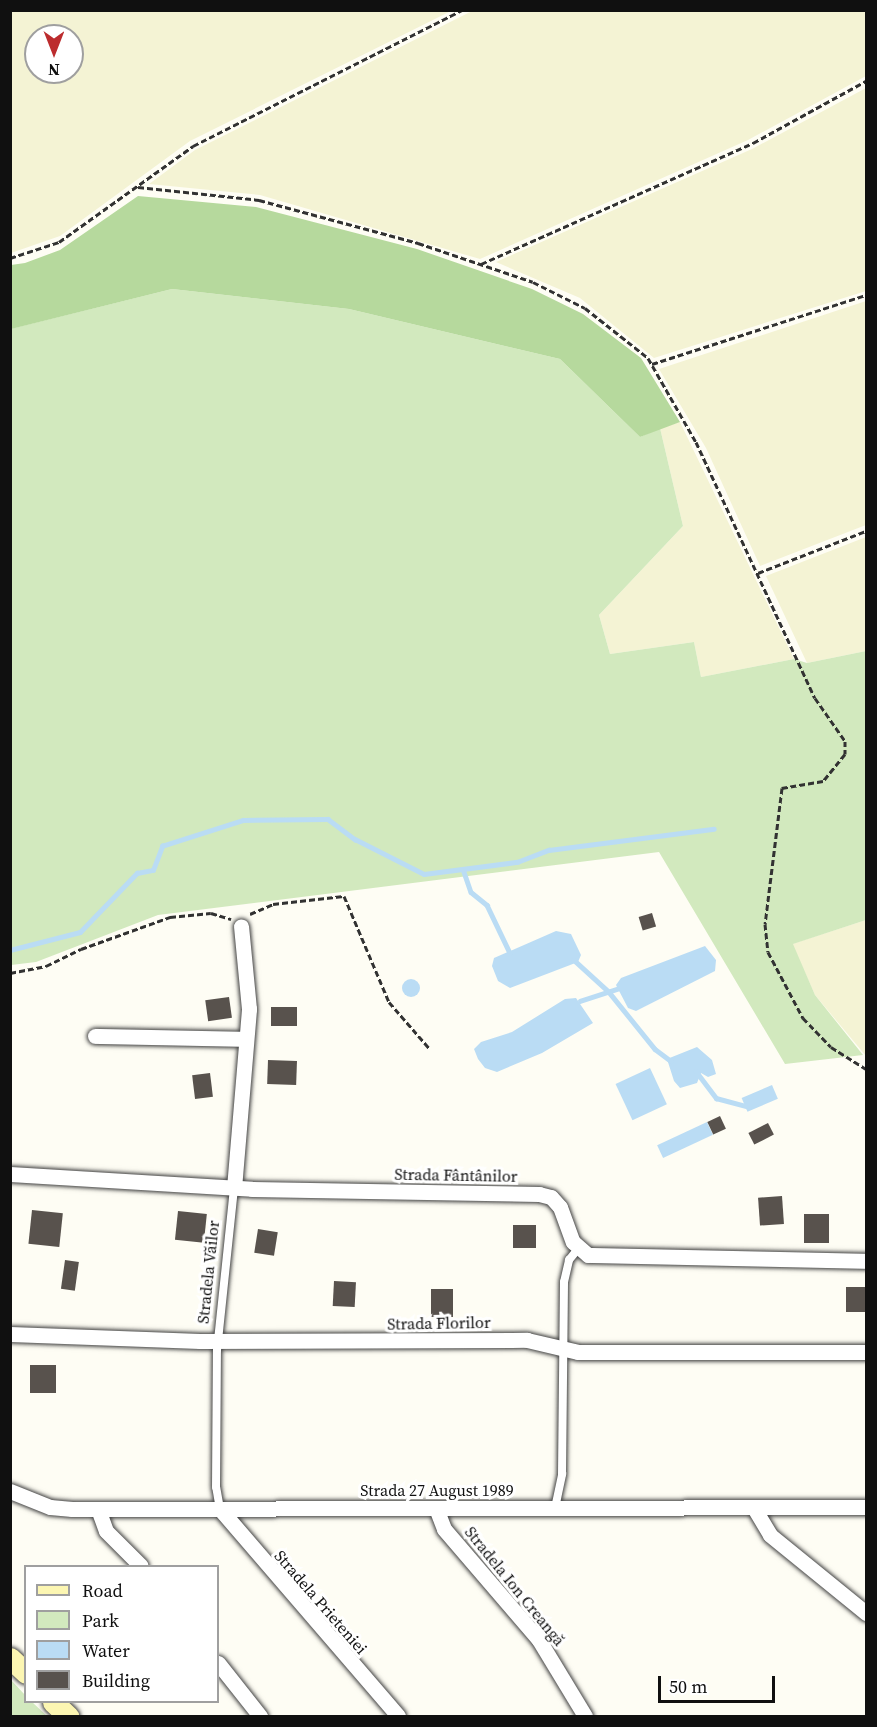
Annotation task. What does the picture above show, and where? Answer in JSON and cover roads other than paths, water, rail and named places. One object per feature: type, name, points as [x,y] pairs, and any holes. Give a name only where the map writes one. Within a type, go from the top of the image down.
[{"type":"main road","points":[[10,1658],[24,1672]]},
{"type":"main road","points":[[55,1703],[68,1716]]},
{"type":"street","name":"Stradela Văilor","points":[[234,1188],[249,1009],[241,926]]},
{"type":"street","points":[[94,1036],[245,1039]]},
{"type":"street","name":"Strada Fântânilor","points":[[10,1174],[234,1188],[539,1194],[551,1197],[560,1207],[578,1249]]},
{"type":"street","points":[[578,1249],[601,1257],[867,1261]]},
{"type":"street","name":"Strada Florilor","points":[[10,1334],[218,1340],[527,1340],[562,1348],[867,1352]]},
{"type":"street","name":"Strada 27 August 1989","points":[[10,1491],[50,1507],[98,1509],[867,1507]]},
{"type":"street","name":"Stradela Ion Creangă","points":[[436,1508],[444,1529],[539,1640],[585,1716]]},
{"type":"street","points":[[754,1508],[770,1535],[867,1613]]},
{"type":"street","points":[[98,1509],[106,1531],[140,1565]]},
{"type":"street","name":"Stradela Prieteniei","points":[[220,1509],[398,1716]]},
{"type":"street","points":[[219,1664],[260,1716]]},
{"type":"lane","name":"Stradela Văilor","points":[[220,1509],[216,1487],[218,1340],[234,1188]]},
{"type":"lane","points":[[555,1508],[562,1473],[562,1348],[565,1271],[578,1249]]},
{"type":"water","points":[[556,931],[571,934],[581,955],[578,962],[510,988],[498,981],[492,966],[494,958]]},
{"type":"water","points":[[705,946],[716,960],[715,971],[636,1011],[628,1008],[616,985],[621,978]]},
{"type":"water","points":[[407,979],[415,979],[420,984],[418,995],[407,997],[402,992],[402,984]]},
{"type":"water","points":[[576,998],[593,1023],[542,1053],[497,1072],[485,1068],[478,1059],[474,1049],[481,1042],[512,1032],[565,999]]},
{"type":"water","points":[[697,1047],[712,1060],[716,1074],[708,1077],[701,1073],[697,1083],[680,1088],[674,1081],[667,1059]]},
{"type":"water","points":[[650,1068],[667,1104],[632,1120],[616,1084]]},
{"type":"water","points":[[772,1085],[778,1099],[747,1112],[742,1098]]},
{"type":"water","points":[[707,1122],[713,1135],[663,1158],[657,1145]]},
{"type":"waterway","points":[[10,950],[80,932],[137,873],[153,870],[162,846],[243,820],[328,819],[355,839],[424,874],[517,862],[549,850],[714,829]]},
{"type":"waterway","points":[[463,869],[471,892],[487,905],[510,953]]},
{"type":"waterway","points":[[574,960],[609,992],[655,1049],[671,1061]]},
{"type":"waterway","points":[[580,1001],[618,989]]},
{"type":"waterway","points":[[696,1071],[716,1098],[746,1106]]}]
